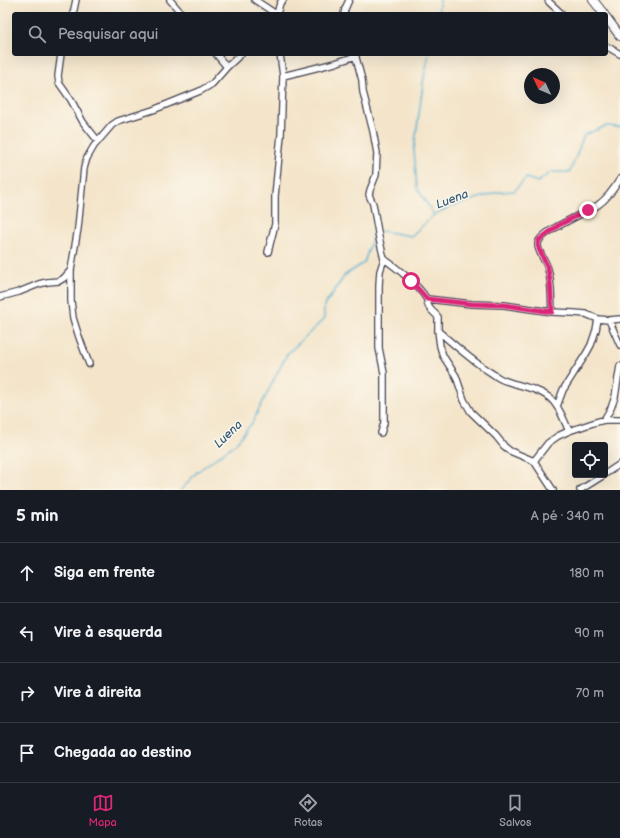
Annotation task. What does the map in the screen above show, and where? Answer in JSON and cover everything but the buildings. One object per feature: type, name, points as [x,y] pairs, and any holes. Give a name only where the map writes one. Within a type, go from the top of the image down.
[{"type":"main road","points":[[593,0],[602,12]]},
{"type":"main road","points":[[608,20],[620,36]]},
{"type":"street","points":[[73,12],[76,0]]},
{"type":"street","points":[[170,0],[180,12]]},
{"type":"street","points":[[255,0],[274,12]]},
{"type":"street","points":[[278,12],[283,0]]},
{"type":"street","points":[[344,12],[349,0]]},
{"type":"street","points":[[548,0],[560,12]]},
{"type":"street","points":[[608,47],[620,54]]},
{"type":"street","points":[[61,56],[58,76],[59,83],[71,100],[80,117],[98,141]]},
{"type":"street","points":[[218,56],[227,67]]},
{"type":"street","points":[[89,364],[73,318],[71,307],[71,270],[78,228],[84,168],[87,158],[98,141],[112,125],[118,121],[153,110],[200,91],[212,84],[239,56]]},
{"type":"street","points":[[268,252],[275,224],[281,134],[284,76],[280,56]]},
{"type":"street","points":[[284,76],[335,63],[352,56]]},
{"type":"street","points":[[355,56],[362,80],[363,92],[377,153],[376,175],[369,195],[373,204],[384,258],[380,271],[379,285],[379,343],[384,373],[384,423],[381,433]]},
{"type":"street","points":[[552,312],[548,268],[539,249],[539,240],[559,225],[598,205],[615,188],[620,179]]},
{"type":"street","points":[[384,258],[415,285],[427,299],[428,305],[438,317],[438,331],[443,356],[456,376],[464,400],[471,412],[510,451],[534,461],[553,490]]},
{"type":"street","points":[[62,280],[71,270]]},
{"type":"street","points":[[0,297],[47,282],[62,280],[71,284]]},
{"type":"street","points":[[427,299],[472,304],[504,305],[552,312],[586,314],[598,319],[620,319]]},
{"type":"street","points":[[557,406],[563,390],[591,345],[598,319]]},
{"type":"street","points":[[609,320],[618,337],[620,345]]},
{"type":"street","points":[[438,331],[477,364],[493,375],[504,381],[532,389],[552,399],[569,431]]},
{"type":"street","points":[[604,420],[615,397],[620,366]]},
{"type":"street","points":[[534,461],[548,443],[558,436],[596,422],[604,420],[620,420]]},
{"type":"street","points":[[608,473],[620,464]]},
{"type":"street","points":[[580,490],[600,478]]},
{"type":"waterway","points":[[438,12],[440,0]]},
{"type":"waterway","points":[[429,56],[424,77],[414,150],[417,188],[434,215]]},
{"type":"waterway","name":"Luena","points":[[380,232],[382,231],[411,236],[434,215],[449,207],[499,192],[514,191],[526,178],[538,182],[551,172],[570,172],[584,135],[606,126],[620,127]]},
{"type":"waterway","name":"Luena","points":[[181,490],[197,472],[235,444],[252,423],[287,354],[324,319],[324,306],[345,275],[364,263],[372,239],[377,234]]},
{"type":"route","points":[[411,281],[427,299],[472,304],[504,305],[552,312],[548,268],[539,249],[539,240],[559,225],[588,210]]}]
